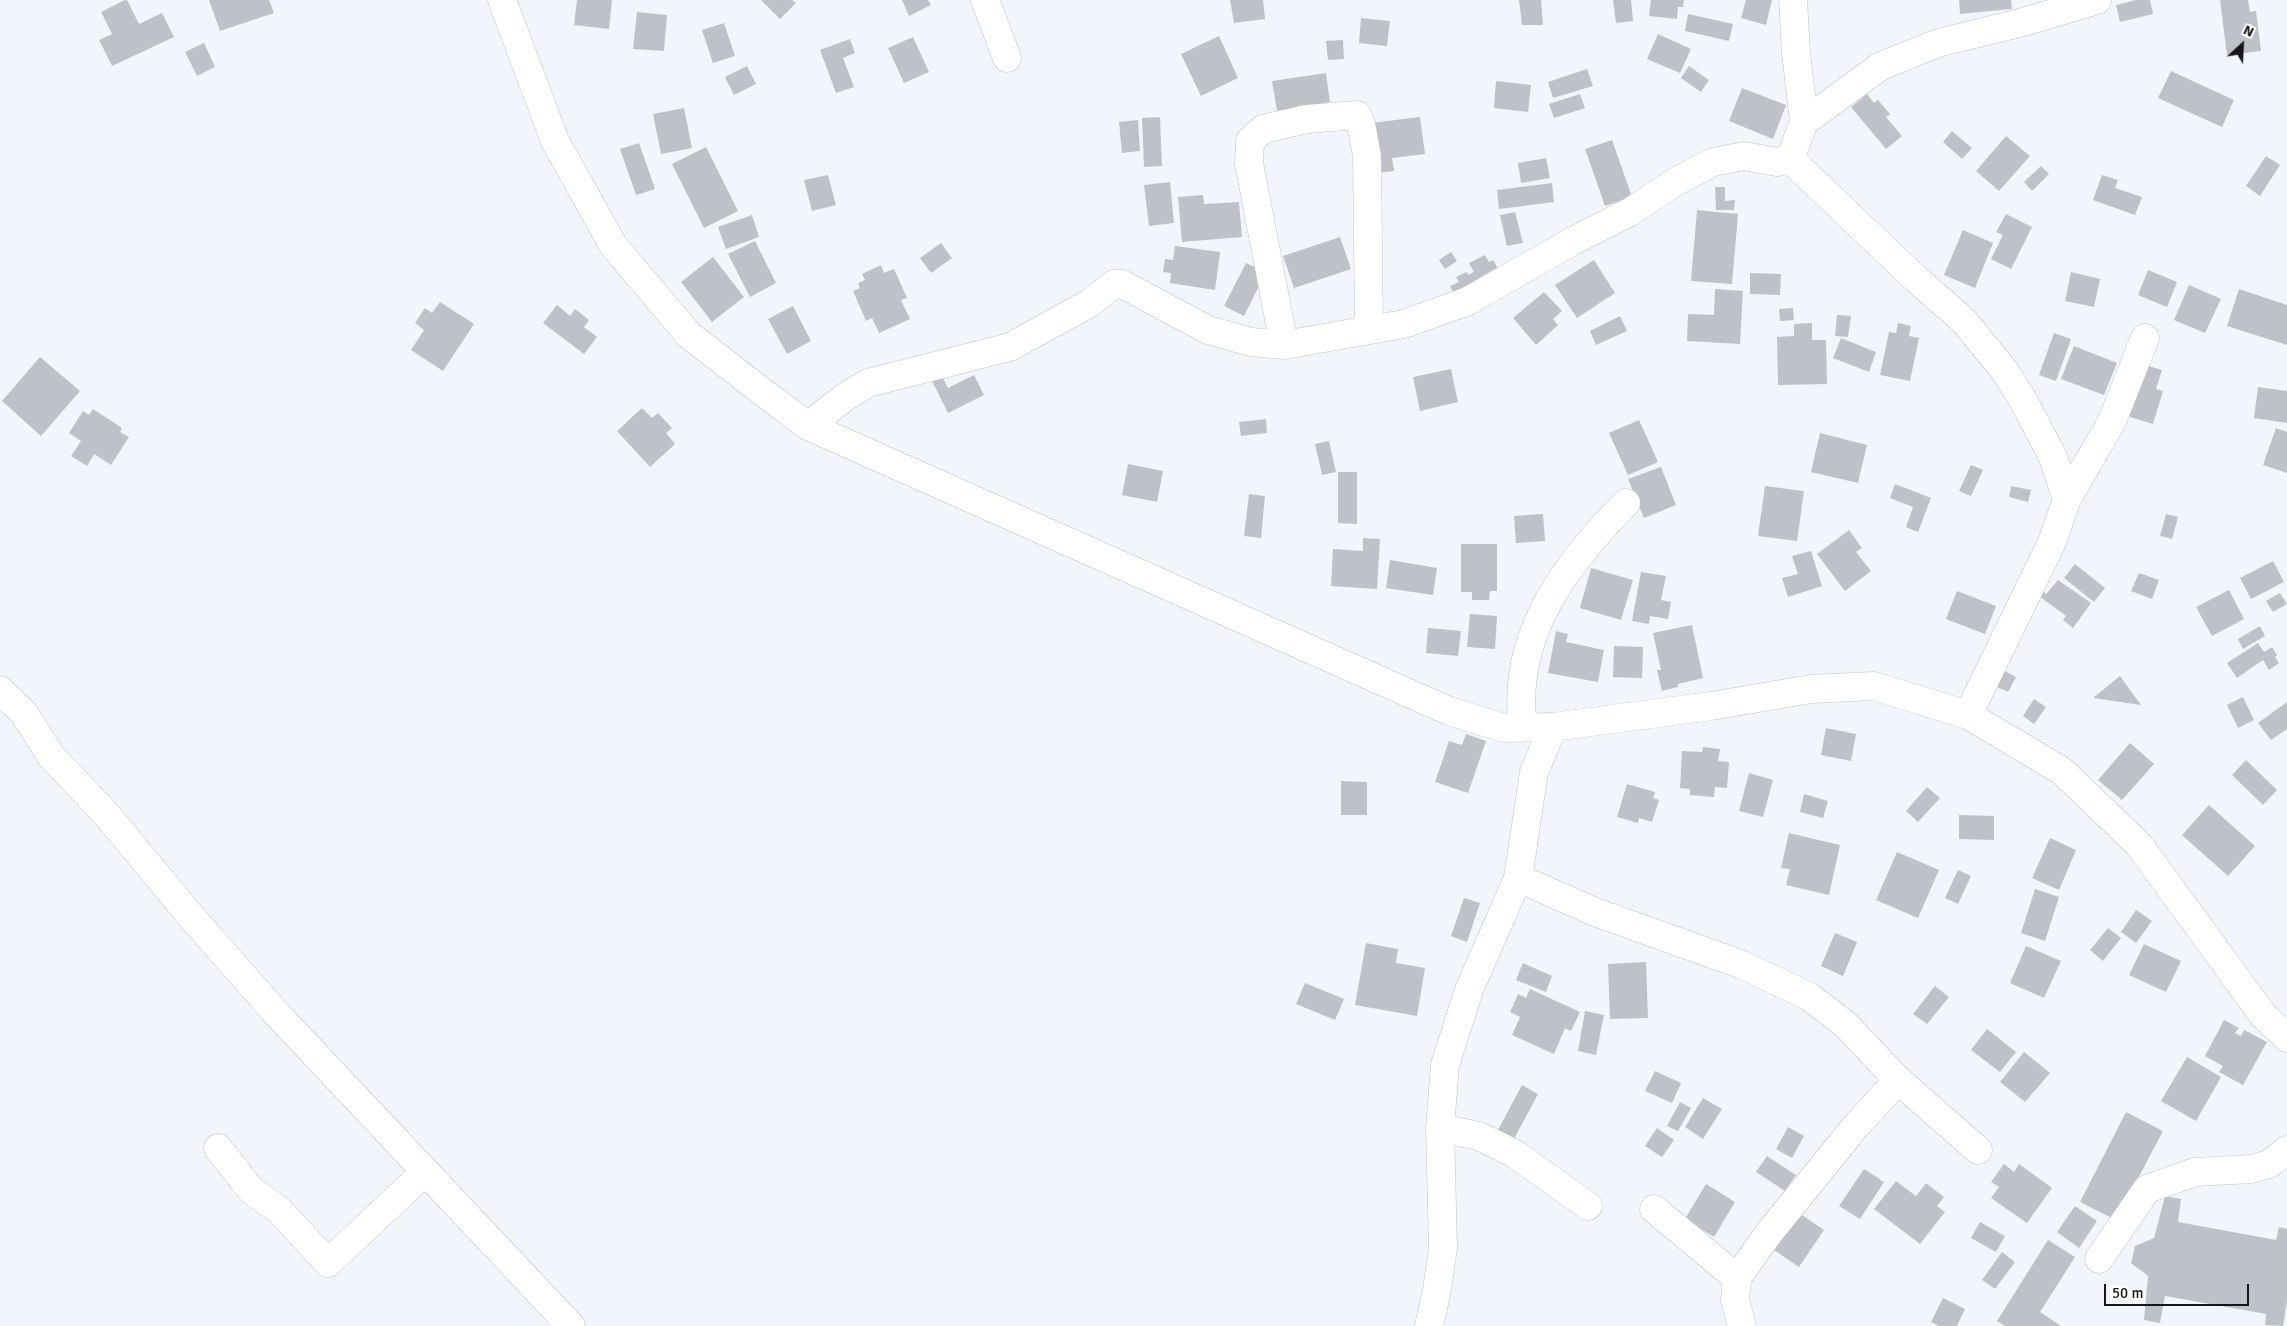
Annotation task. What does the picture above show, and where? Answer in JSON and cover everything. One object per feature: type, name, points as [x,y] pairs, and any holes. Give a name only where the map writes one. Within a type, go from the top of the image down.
[{"type":"street","points":[[502,0],[555,141],[613,244],[690,335],[808,426],[1449,711],[1504,728],[1553,727],[1711,706],[1811,689],[1874,686],[1968,715],[2062,771],[2139,845],[2263,1015],[2287,1038]]},
{"type":"street","points":[[985,0],[1007,58]]},
{"type":"street","points":[[1790,159],[1804,122],[1796,53],[1793,0]]},
{"type":"street","points":[[1804,122],[1882,66],[1938,43],[2020,23],[2097,0]]},
{"type":"street","points":[[1284,345],[1249,163],[1250,141],[1263,129],[1307,119],[1357,115],[1361,124],[1368,156],[1368,330]]},
{"type":"street","points":[[808,426],[845,397],[868,383],[1010,347],[1090,303],[1114,284],[1122,284],[1208,330],[1251,342],[1284,345],[1404,324],[1468,302],[1630,212],[1678,181],[1713,162],[1744,156],[1777,162],[1790,159]]},
{"type":"street","points":[[1790,159],[1970,328],[2004,370],[2023,400],[2053,457],[2067,499]]},
{"type":"street","points":[[1968,715],[2052,542],[2067,499],[2112,421],[2145,338]]},
{"type":"street","points":[[1523,728],[1520,704],[1522,681],[1534,632],[1568,567],[1626,503]]},
{"type":"street","points":[[0,690],[24,713],[51,756],[108,815],[189,914],[264,999],[571,1326]]},
{"type":"street","points":[[1429,1326],[1438,1290],[1443,1248],[1440,1128],[1445,1065],[1453,1035],[1469,990],[1518,878],[1534,772],[1553,727]]},
{"type":"street","points":[[1518,878],[1595,912],[1743,966],[1810,997],[1846,1025],[1898,1080],[1978,1150]]},
{"type":"street","points":[[1742,1326],[1735,1300],[1737,1278],[1769,1233],[1855,1127],[1898,1080]]},
{"type":"street","points":[[1440,1128],[1479,1136],[1515,1154],[1588,1206]]},
{"type":"street","points":[[218,1148],[251,1190],[279,1210],[328,1263],[425,1172]]},
{"type":"street","points":[[2099,1259],[2146,1189],[2195,1172],[2251,1169],[2269,1164],[2287,1150]]},
{"type":"street","points":[[1654,1209],[1737,1278]]},
{"type":"building","points":[[127,0],[139,24],[162,13],[174,37],[112,66],[99,40],[112,34],[101,12]]},
{"type":"building","points":[[209,0],[269,0],[274,13],[220,31]]},
{"type":"building","points":[[577,0],[612,0],[609,29],[574,25]]},
{"type":"building","points":[[761,0],[792,0],[796,3],[780,19]]},
{"type":"building","points":[[902,0],[928,0],[931,5],[909,16]]},
{"type":"building","points":[[1230,0],[1263,0],[1265,19],[1234,23]]},
{"type":"building","points":[[1519,0],[1541,0],[1543,25],[1522,25]]},
{"type":"building","points":[[1613,0],[1631,0],[1633,21],[1616,23]]},
{"type":"building","points":[[1651,0],[1684,0],[1683,7],[1678,7],[1677,19],[1649,16]]},
{"type":"building","points":[[1746,0],[1772,0],[1766,25],[1741,18]]},
{"type":"building","points":[[1959,0],[2011,0],[2012,9],[1960,14]]},
{"type":"building","points":[[2136,0],[2150,0],[2153,14],[2120,22],[2116,5]]},
{"type":"building","points":[[2220,0],[2248,0],[2250,12],[2256,11],[2261,51],[2227,55]]},
{"type":"building","points":[[637,12],[667,15],[664,51],[633,49]]},
{"type":"building","points":[[1688,14],[1733,24],[1729,41],[1685,31]]},
{"type":"building","points":[[1361,18],[1390,21],[1387,46],[1359,43]]},
{"type":"building","points":[[724,23],[735,56],[713,63],[702,30]]},
{"type":"building","points":[[1658,34],[1691,49],[1680,73],[1647,59]]},
{"type":"building","points":[[1219,36],[1238,78],[1201,96],[1181,54]]},
{"type":"building","points":[[913,37],[929,72],[904,83],[888,48]]},
{"type":"building","points":[[850,39],[855,53],[843,58],[854,87],[836,93],[820,50]]},
{"type":"building","points":[[1343,40],[1344,59],[1328,60],[1326,41]]},
{"type":"building","points":[[204,43],[215,67],[197,76],[185,52]]},
{"type":"building","points":[[747,66],[756,84],[734,95],[725,77]]},
{"type":"building","points":[[1689,66],[1709,80],[1701,92],[1681,78]]},
{"type":"building","points":[[1587,69],[1593,86],[1553,98],[1548,82]]},
{"type":"building","points":[[2171,71],[2234,100],[2222,127],[2158,98]]},
{"type":"building","points":[[1326,73],[1330,102],[1277,111],[1272,81]]},
{"type":"building","points":[[1496,81],[1531,85],[1528,112],[1494,108]]},
{"type":"building","points":[[1742,88],[1786,105],[1773,139],[1729,121]]},
{"type":"building","points":[[1580,94],[1585,108],[1554,118],[1549,104]]},
{"type":"building","points":[[1867,94],[1874,103],[1878,100],[1890,114],[1886,117],[1902,136],[1886,149],[1851,107]]},
{"type":"building","points":[[684,108],[692,148],[661,154],[653,114]]},
{"type":"building","points":[[1160,117],[1162,166],[1144,167],[1142,118]]},
{"type":"building","points":[[1420,117],[1425,154],[1392,158],[1394,171],[1377,173],[1371,123]]},
{"type":"building","points":[[1138,120],[1140,151],[1122,153],[1119,122]]},
{"type":"building","points":[[1952,131],[1972,148],[1962,159],[1943,142]]},
{"type":"building","points":[[2006,136],[2030,156],[1999,191],[1976,171]]},
{"type":"building","points":[[1612,140],[1632,197],[1605,206],[1585,149]]},
{"type":"building","points":[[639,143],[655,189],[636,195],[620,149]]},
{"type":"building","points":[[706,147],[738,211],[704,228],[672,164]]},
{"type":"building","points":[[2266,156],[2280,165],[2260,196],[2246,186]]},
{"type":"building","points":[[1546,158],[1550,178],[1521,183],[1518,163]]},
{"type":"building","points":[[2041,166],[2049,174],[2032,191],[2024,182]]},
{"type":"building","points":[[828,175],[836,205],[812,211],[804,180]]},
{"type":"building","points":[[2102,175],[2118,180],[2115,188],[2142,197],[2135,215],[2093,200]]},
{"type":"building","points":[[1170,182],[1174,223],[1149,226],[1144,185]]},
{"type":"building","points":[[1552,183],[1554,202],[1499,209],[1497,190]]},
{"type":"building","points":[[1715,187],[1725,187],[1725,201],[1735,200],[1734,210],[1716,210]]},
{"type":"building","points":[[1203,195],[1204,204],[1239,202],[1242,237],[1182,242],[1178,197]]},
{"type":"building","points":[[1697,210],[1738,214],[1732,284],[1691,281]]},
{"type":"building","points":[[1515,212],[1523,243],[1507,246],[1500,215]]},
{"type":"building","points":[[2006,214],[2032,227],[2011,269],[1991,259],[2003,235],[1996,232]]},
{"type":"building","points":[[752,215],[759,237],[726,249],[718,227]]},
{"type":"building","points":[[1963,230],[1993,243],[1975,288],[1944,275]]},
{"type":"building","points":[[1340,237],[1351,269],[1294,288],[1283,256]]},
{"type":"building","points":[[755,241],[776,283],[750,297],[728,254]]},
{"type":"building","points":[[941,243],[952,258],[931,273],[920,258]]},
{"type":"building","points":[[1175,246],[1220,252],[1215,290],[1170,283],[1171,273],[1163,272],[1165,259],[1173,260]]},
{"type":"building","points":[[1451,252],[1457,261],[1445,269],[1439,260]]},
{"type":"building","points":[[1485,255],[1489,262],[1493,260],[1501,274],[1456,297],[1450,286],[1459,282],[1456,277],[1467,272],[1468,275],[1474,272],[1469,263]]},
{"type":"building","points":[[713,257],[744,297],[712,322],[681,282]]},
{"type":"building","points":[[1594,260],[1615,293],[1577,318],[1555,285]]},
{"type":"building","points":[[1246,263],[1266,272],[1244,316],[1224,306]]},
{"type":"building","points":[[881,265],[884,273],[894,269],[907,298],[901,300],[910,319],[879,333],[872,318],[866,321],[853,291],[860,288],[858,283],[865,280],[862,274]]},
{"type":"building","points":[[2148,270],[2177,282],[2167,307],[2138,295]]},
{"type":"building","points":[[2071,272],[2100,279],[2094,307],[2065,301]]},
{"type":"building","points":[[1750,273],[1781,274],[1780,295],[1750,294]]},
{"type":"building","points":[[2189,285],[2221,299],[2205,333],[2174,320]]},
{"type":"building","points":[[1715,289],[1743,291],[1740,344],[1687,341],[1688,314],[1714,315]]},
{"type":"building","points":[[2239,289],[2287,305],[2287,345],[2227,326]]},
{"type":"building","points":[[1544,292],[1562,311],[1553,319],[1558,325],[1536,345],[1513,318]]},
{"type":"building","points":[[440,302],[474,324],[443,371],[411,350],[424,330],[415,323],[425,308],[432,313]]},
{"type":"building","points":[[557,305],[570,316],[575,309],[589,320],[584,327],[597,337],[584,354],[543,323]]},
{"type":"building","points":[[793,306],[811,341],[787,354],[768,319]]},
{"type":"building","points":[[1793,308],[1794,320],[1780,321],[1779,309]]},
{"type":"building","points":[[1837,315],[1851,316],[1848,337],[1835,336]]},
{"type":"building","points":[[1620,316],[1627,331],[1596,345],[1590,331]]},
{"type":"building","points":[[1812,323],[1812,340],[1826,340],[1827,384],[1778,385],[1777,337],[1794,336],[1794,324]]},
{"type":"building","points":[[1898,323],[1911,326],[1909,336],[1919,338],[1910,381],[1880,375],[1889,332],[1896,333]]},
{"type":"building","points":[[2054,333],[2071,339],[2056,381],[2039,375]]},
{"type":"building","points":[[1841,338],[1876,352],[1869,372],[1833,358]]},
{"type":"building","points":[[2074,346],[2117,363],[2104,395],[2061,379]]},
{"type":"building","points":[[40,357],[80,391],[41,436],[2,401]]},
{"type":"building","points":[[2142,364],[2162,370],[2156,389],[2163,391],[2153,424],[2127,416]]},
{"type":"building","points":[[1451,369],[1458,402],[1420,411],[1413,377]]},
{"type":"building","points":[[941,374],[948,388],[974,375],[984,395],[948,413],[931,379]]},
{"type":"building","points":[[2258,387],[2287,391],[2287,423],[2254,418]]},
{"type":"building","points":[[642,408],[652,418],[658,413],[672,428],[666,433],[675,444],[650,467],[617,431]]},
{"type":"building","points":[[93,409],[122,428],[120,432],[129,437],[111,465],[94,454],[87,466],[71,456],[81,441],[69,433],[83,411],[89,415]]},
{"type":"building","points":[[1266,419],[1267,433],[1241,436],[1239,422]]},
{"type":"building","points":[[1639,420],[1658,462],[1628,475],[1609,433]]},
{"type":"building","points":[[2276,428],[2287,432],[2287,473],[2263,465]]},
{"type":"building","points":[[1820,433],[1867,445],[1858,483],[1811,472]]},
{"type":"building","points":[[1329,441],[1336,472],[1322,475],[1315,444]]},
{"type":"building","points":[[1128,464],[1163,471],[1157,502],[1122,495]]},
{"type":"building","points":[[1971,465],[1983,470],[1971,496],[1959,491]]},
{"type":"building","points":[[1661,467],[1676,505],[1644,518],[1628,479]]},
{"type":"building","points":[[1338,472],[1357,472],[1357,524],[1338,523]]},
{"type":"building","points":[[1895,484],[1931,498],[1918,532],[1906,527],[1913,507],[1890,498]]},
{"type":"building","points":[[1765,486],[1804,491],[1797,541],[1758,536]]},
{"type":"building","points":[[2011,486],[2031,490],[2028,502],[2009,497]]},
{"type":"building","points":[[1249,494],[1265,496],[1261,538],[1244,536]]},
{"type":"building","points":[[1543,514],[1545,541],[1516,543],[1514,516]]},
{"type":"building","points":[[2166,514],[2178,517],[2172,539],[2160,536]]},
{"type":"building","points":[[1849,530],[1862,548],[1856,552],[1871,571],[1845,591],[1817,554]]},
{"type":"building","points":[[1363,538],[1380,539],[1377,589],[1331,586],[1333,549],[1363,551]]},
{"type":"building","points":[[1461,544],[1497,544],[1497,591],[1490,591],[1489,600],[1472,600],[1472,592],[1461,592]]},
{"type":"building","points":[[1811,551],[1822,586],[1788,597],[1782,578],[1798,574],[1792,556]]},
{"type":"building","points":[[1390,560],[1437,568],[1433,595],[1386,588]]},
{"type":"building","points":[[2273,561],[2284,582],[2251,599],[2240,578]]},
{"type":"building","points":[[2075,564],[2105,588],[2094,602],[2064,578]]},
{"type":"building","points":[[1591,568],[1633,580],[1621,620],[1580,608]]},
{"type":"building","points":[[1641,572],[1666,576],[1661,600],[1671,602],[1668,619],[1650,616],[1649,624],[1632,621]]},
{"type":"building","points":[[2139,573],[2159,580],[2152,599],[2131,591]]},
{"type":"building","points":[[2058,580],[2091,603],[2073,628],[2063,620],[2066,616],[2039,596],[2042,591],[2046,594]]},
{"type":"building","points":[[2229,590],[2244,619],[2212,636],[2196,607]]},
{"type":"building","points":[[1957,591],[1996,606],[1985,634],[1946,619]]},
{"type":"building","points":[[2280,593],[2287,604],[2273,612],[2266,601]]},
{"type":"building","points":[[1470,614],[1497,616],[1495,649],[1467,647]]},
{"type":"building","points":[[1692,625],[1703,678],[1678,684],[1678,687],[1662,691],[1657,670],[1661,670],[1653,633]]},
{"type":"building","points":[[2260,626],[2265,636],[2243,649],[2238,639]]},
{"type":"building","points":[[1428,628],[1461,631],[1458,656],[1426,653]]},
{"type":"building","points":[[1556,631],[1568,634],[1566,642],[1604,650],[1598,682],[1548,673]]},
{"type":"building","points":[[2258,643],[2264,652],[2272,647],[2279,663],[2269,670],[2263,660],[2237,678],[2227,663]]},
{"type":"building","points":[[1614,646],[1643,647],[1642,678],[1613,677]]},
{"type":"building","points":[[2003,670],[2016,677],[2008,692],[1995,686]]},
{"type":"building","points":[[2120,676],[2141,705],[2093,698]]},
{"type":"building","points":[[2243,697],[2254,720],[2238,728],[2227,705]]},
{"type":"building","points":[[2034,699],[2046,707],[2034,724],[2023,716]]},
{"type":"building","points":[[2287,702],[2287,729],[2271,740],[2258,723]]},
{"type":"building","points":[[1826,728],[1856,734],[1851,761],[1821,755]]},
{"type":"building","points":[[1466,734],[1486,741],[1468,793],[1435,782],[1449,741],[1462,745]]},
{"type":"building","points":[[2130,743],[2154,764],[2122,800],[2098,780]]},
{"type":"building","points":[[1703,747],[1720,749],[1718,761],[1729,762],[1727,788],[1715,787],[1714,797],[1690,795],[1690,789],[1680,788],[1682,751],[1702,752]]},
{"type":"building","points":[[2246,760],[2277,790],[2263,805],[2232,775]]},
{"type":"building","points":[[1749,773],[1773,780],[1763,817],[1739,811]]},
{"type":"building","points":[[1341,781],[1367,782],[1367,815],[1341,815]]},
{"type":"building","points":[[1627,784],[1655,792],[1653,798],[1659,800],[1652,822],[1639,818],[1638,823],[1617,817]]},
{"type":"building","points":[[1927,787],[1940,798],[1918,822],[1906,811]]},
{"type":"building","points":[[1804,794],[1828,801],[1823,818],[1800,812]]},
{"type":"building","points":[[2209,805],[2255,846],[2228,876],[2182,835]]},
{"type":"building","points":[[1959,815],[1994,816],[1994,840],[1959,839]]},
{"type":"building","points":[[1789,833],[1840,845],[1829,895],[1786,885],[1790,869],[1781,868]]},
{"type":"building","points":[[2050,838],[2076,850],[2059,890],[2032,878]]},
{"type":"building","points":[[1897,852],[1939,870],[1918,918],[1876,900]]},
{"type":"building","points":[[1958,870],[1971,876],[1958,904],[1945,898]]},
{"type":"building","points":[[2035,889],[2059,897],[2045,941],[2021,933]]},
{"type":"building","points":[[1464,898],[1480,903],[1467,942],[1451,936]]},
{"type":"building","points":[[2136,910],[2152,921],[2136,943],[2121,932]]},
{"type":"building","points":[[2108,928],[2121,938],[2103,961],[2090,950]]},
{"type":"building","points":[[1835,933],[1857,942],[1843,976],[1821,966]]},
{"type":"building","points":[[1366,943],[1398,949],[1396,963],[1425,968],[1417,1016],[1355,1005]]},
{"type":"building","points":[[2144,944],[2181,961],[2166,992],[2129,975]]},
{"type":"building","points":[[2026,946],[2061,961],[2044,998],[2010,983]]},
{"type":"building","points":[[1646,962],[1648,1018],[1610,1019],[1608,964]]},
{"type":"building","points":[[1523,963],[1552,976],[1546,992],[1516,980]]},
{"type":"building","points":[[1305,983],[1344,999],[1335,1020],[1296,1004]]},
{"type":"building","points":[[1935,986],[1949,997],[1927,1024],[1913,1014]]},
{"type":"building","points":[[1530,989],[1580,1012],[1571,1031],[1565,1028],[1554,1054],[1512,1035],[1520,1017],[1510,1012],[1518,994],[1526,998]]},
{"type":"building","points":[[1585,1011],[1604,1015],[1596,1055],[1578,1051]]},
{"type":"building","points":[[2224,1020],[2239,1028],[2235,1033],[2241,1036],[2244,1030],[2267,1042],[2243,1085],[2219,1072],[2223,1066],[2205,1056]]},
{"type":"building","points":[[1987,1029],[2016,1052],[2000,1072],[1971,1050]]},
{"type":"building","points":[[2024,1052],[2050,1073],[2025,1102],[2000,1082]]},
{"type":"building","points":[[2187,1057],[2221,1077],[2196,1121],[2161,1101]]},
{"type":"building","points":[[1655,1071],[1681,1083],[1672,1103],[1645,1091]]},
{"type":"building","points":[[1522,1085],[1538,1094],[1514,1139],[1498,1130]]},
{"type":"building","points":[[1703,1098],[1722,1109],[1703,1139],[1685,1127]]},
{"type":"building","points":[[1680,1102],[1691,1108],[1678,1131],[1667,1126]]},
{"type":"building","points":[[2126,1112],[2163,1131],[2116,1220],[2080,1202]]},
{"type":"building","points":[[1788,1127],[1804,1136],[1792,1158],[1776,1149]]},
{"type":"building","points":[[1657,1128],[1674,1140],[1662,1157],[1645,1146]]},
{"type":"building","points":[[1767,1156],[1796,1175],[1785,1191],[1756,1172]]},
{"type":"building","points":[[2004,1164],[2014,1172],[2019,1164],[2052,1188],[2027,1223],[1991,1198],[1999,1187],[1991,1182]]},
{"type":"building","points":[[1864,1169],[1884,1182],[1860,1219],[1839,1206]]},
{"type":"building","points":[[1896,1181],[1916,1196],[1926,1183],[1944,1197],[1937,1206],[1945,1212],[1920,1244],[1874,1209]]},
{"type":"building","points":[[1706,1184],[1735,1202],[1714,1237],[1685,1219]]},
{"type":"building","points":[[2165,1196],[2181,1199],[2178,1222],[2276,1240],[2279,1227],[2287,1229],[2287,1301],[2283,1326],[2265,1325],[2266,1314],[2165,1296],[2160,1323],[2144,1320],[2148,1276],[2131,1263],[2135,1246],[2154,1238]]},
{"type":"building","points":[[2075,1206],[2097,1221],[2079,1248],[2057,1232]]},
{"type":"building","points":[[1796,1211],[1824,1230],[1799,1267],[1771,1248]]},
{"type":"building","points":[[1980,1222],[2005,1236],[1996,1252],[1971,1238]]},
{"type":"building","points":[[2048,1240],[2075,1257],[2040,1312],[2061,1326],[2005,1326],[1997,1321]]},
{"type":"building","points":[[2002,1252],[2015,1262],[1995,1289],[1982,1280]]},
{"type":"building","points":[[1943,1298],[1965,1309],[1957,1326],[1939,1326],[1931,1322]]}]
